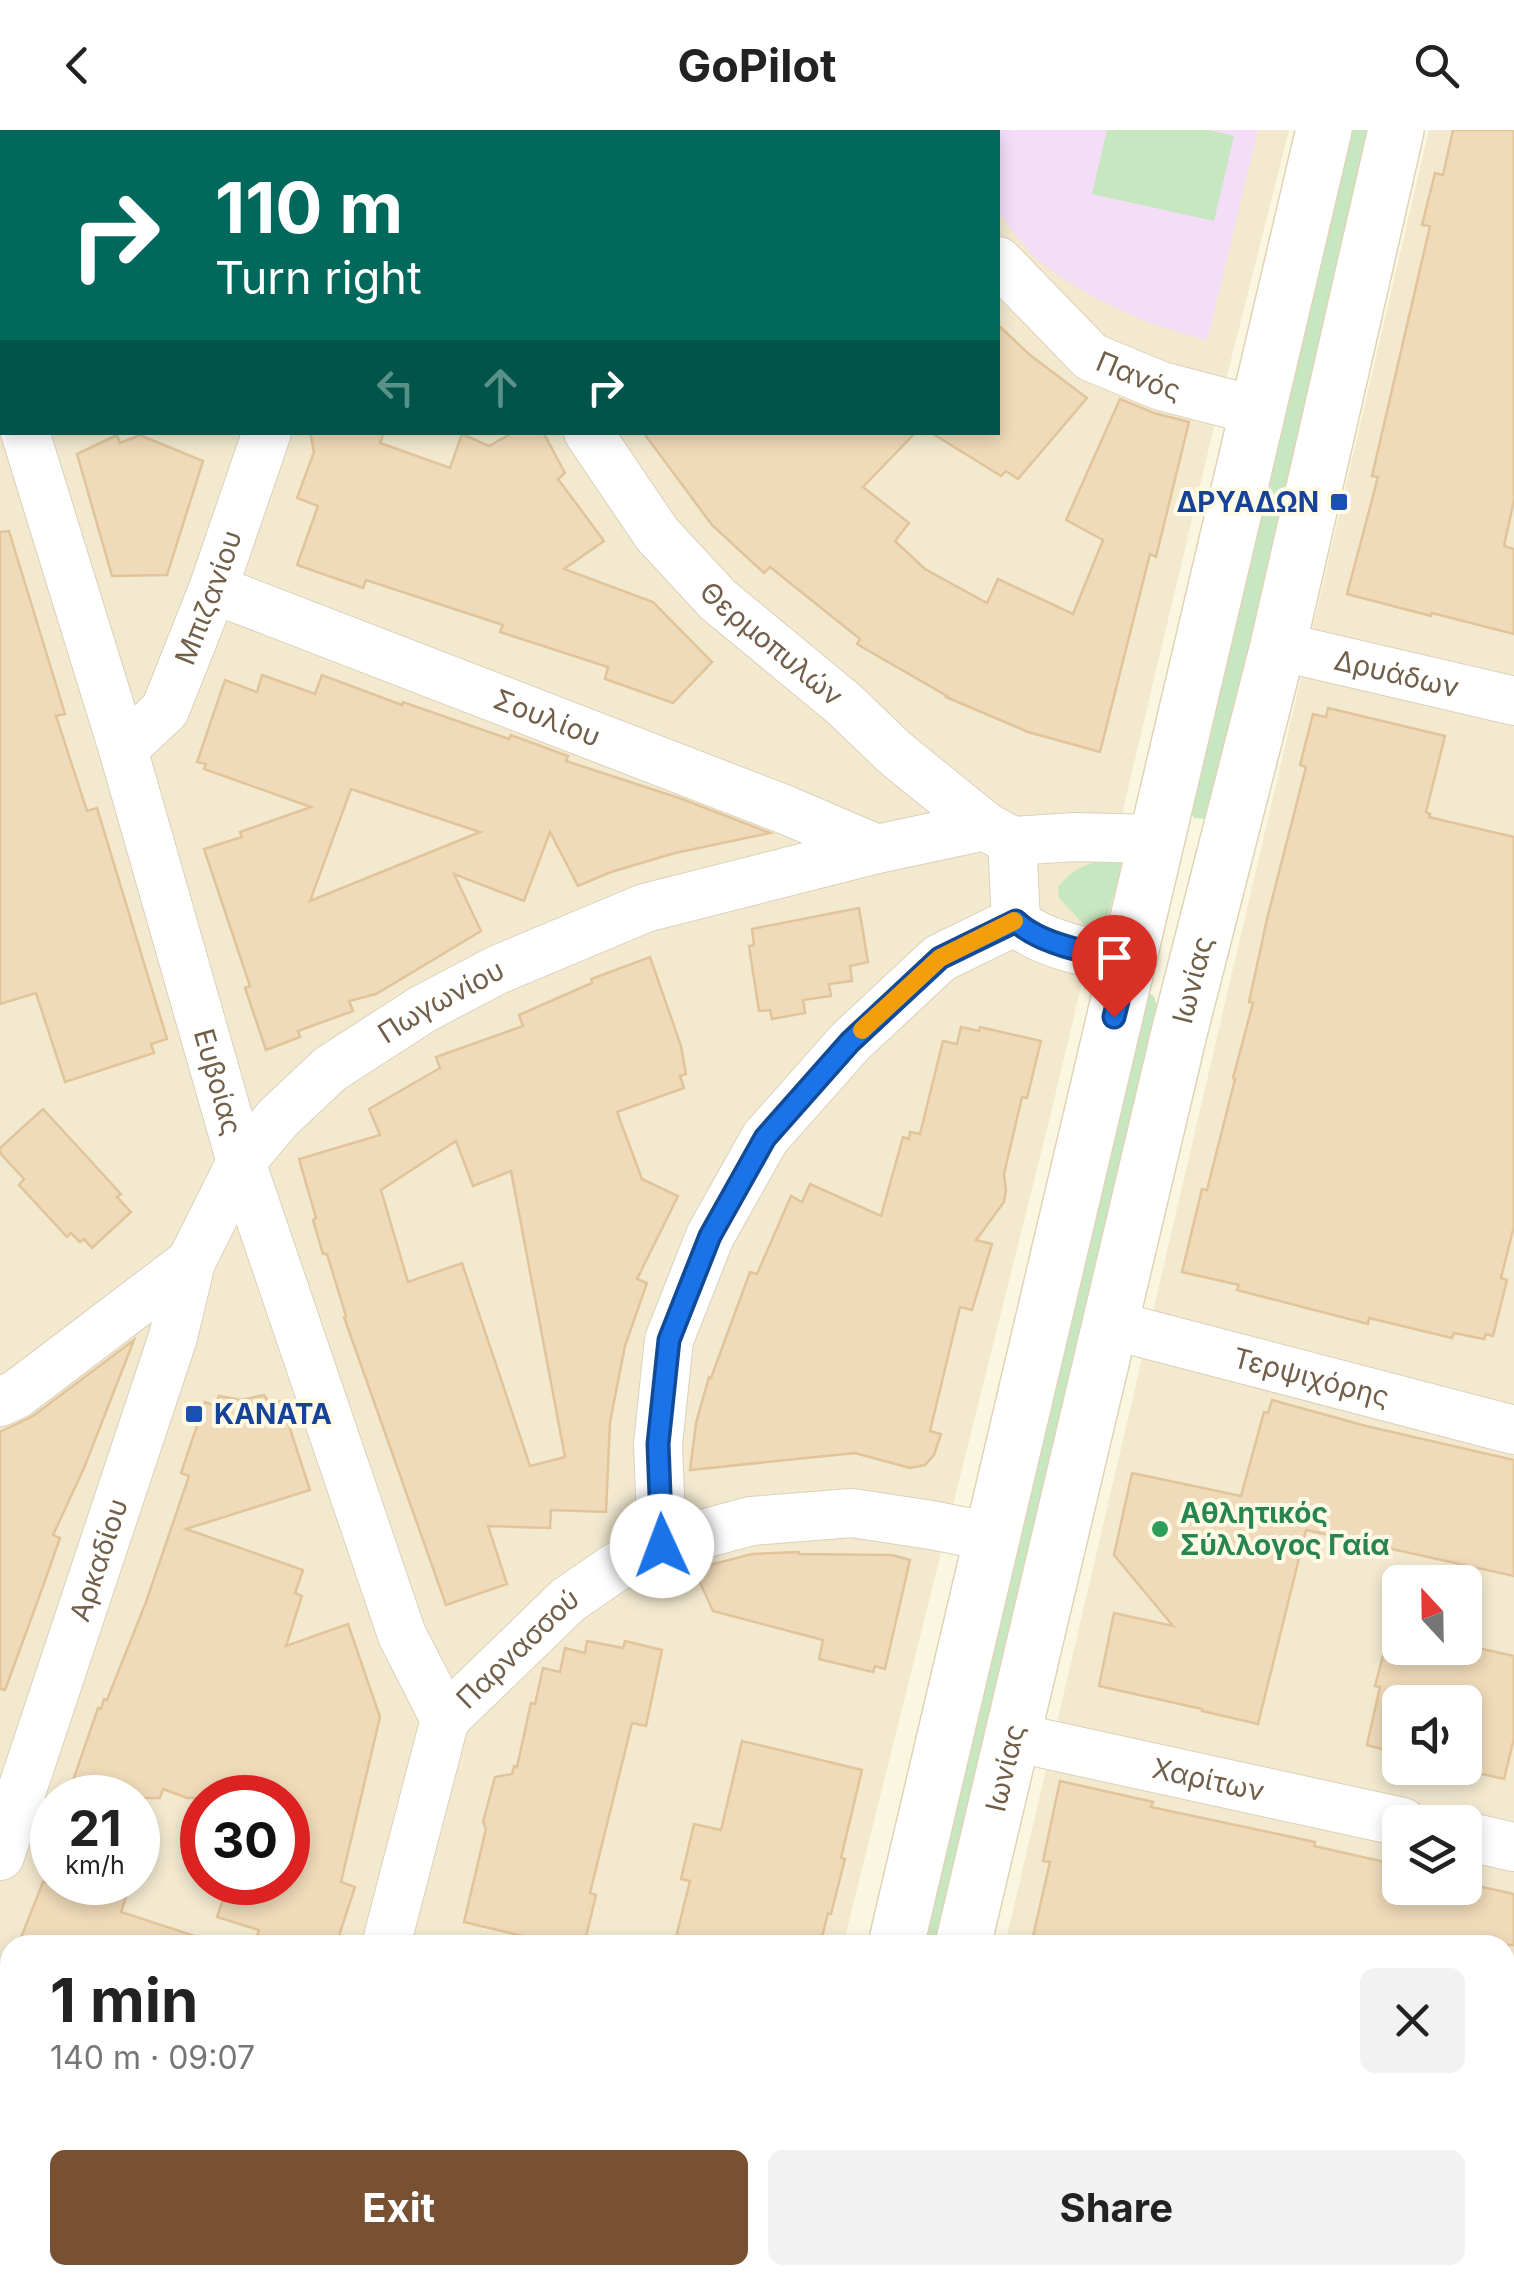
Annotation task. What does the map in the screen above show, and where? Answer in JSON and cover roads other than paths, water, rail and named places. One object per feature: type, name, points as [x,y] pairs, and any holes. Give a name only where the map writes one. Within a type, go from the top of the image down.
[{"type":"street","points":[[898,1935],[1324,130]]},
{"type":"street","name":"Ιωνίας","points":[[965,1935],[1108,1324],[1278,646],[1396,130]]},
{"type":"street","name":"Πανός","points":[[1000,263],[1092,357],[1161,386],[1257,411]]},
{"type":"street","name":"Ευβοίας","points":[[27,435],[124,748],[242,1162],[402,1636],[445,1719]]},
{"type":"street","name":"Μπιζανίου","points":[[124,748],[164,710],[266,435]]},
{"type":"street","name":"Θερμοπυλών","points":[[590,435],[657,534],[718,600],[844,704],[895,754],[998,834]]},
{"type":"street","name":"Σουλίου","points":[[212,589],[878,849]]},
{"type":"street","name":"Δρυάδων","points":[[1278,646],[1514,701]]},
{"type":"street","points":[[998,834],[1016,921],[1024,930],[1082,952],[1128,960]]},
{"type":"street","name":"Πωγωνίου","points":[[0,1402],[17,1394],[191,1262],[242,1162],[278,1118],[330,1069],[422,1009],[497,970],[645,908],[878,849],[998,834],[1156,838]]},
{"type":"street","points":[[662,1546],[658,1444],[669,1340],[710,1236],[765,1138],[850,1042],[940,958],[1016,921]]},
{"type":"street","name":"Αρκαδίου","points":[[0,1856],[167,1356],[191,1262]]},
{"type":"street","name":"Τερψιχόρης","points":[[1108,1324],[1514,1430]]},
{"type":"street","name":"Παρνασσού","points":[[389,1935],[445,1719],[568,1600],[616,1567],[662,1546],[751,1521],[852,1513],[992,1538]]},
{"type":"street","name":"Χαρίτων","points":[[1013,1736],[1382,1818]]},
{"type":"street","points":[[1482,1840],[1514,1847]]},
{"type":"place","name":"ΔΡΥΑΔΩΝ","points":[[1339,502]]},
{"type":"place","name":"ΚΑΝΑΤΑ","points":[[194,1414]]},
{"type":"place","name":"Αθλητικός Σύλλογος Γαία","points":[[1160,1529]]}]
